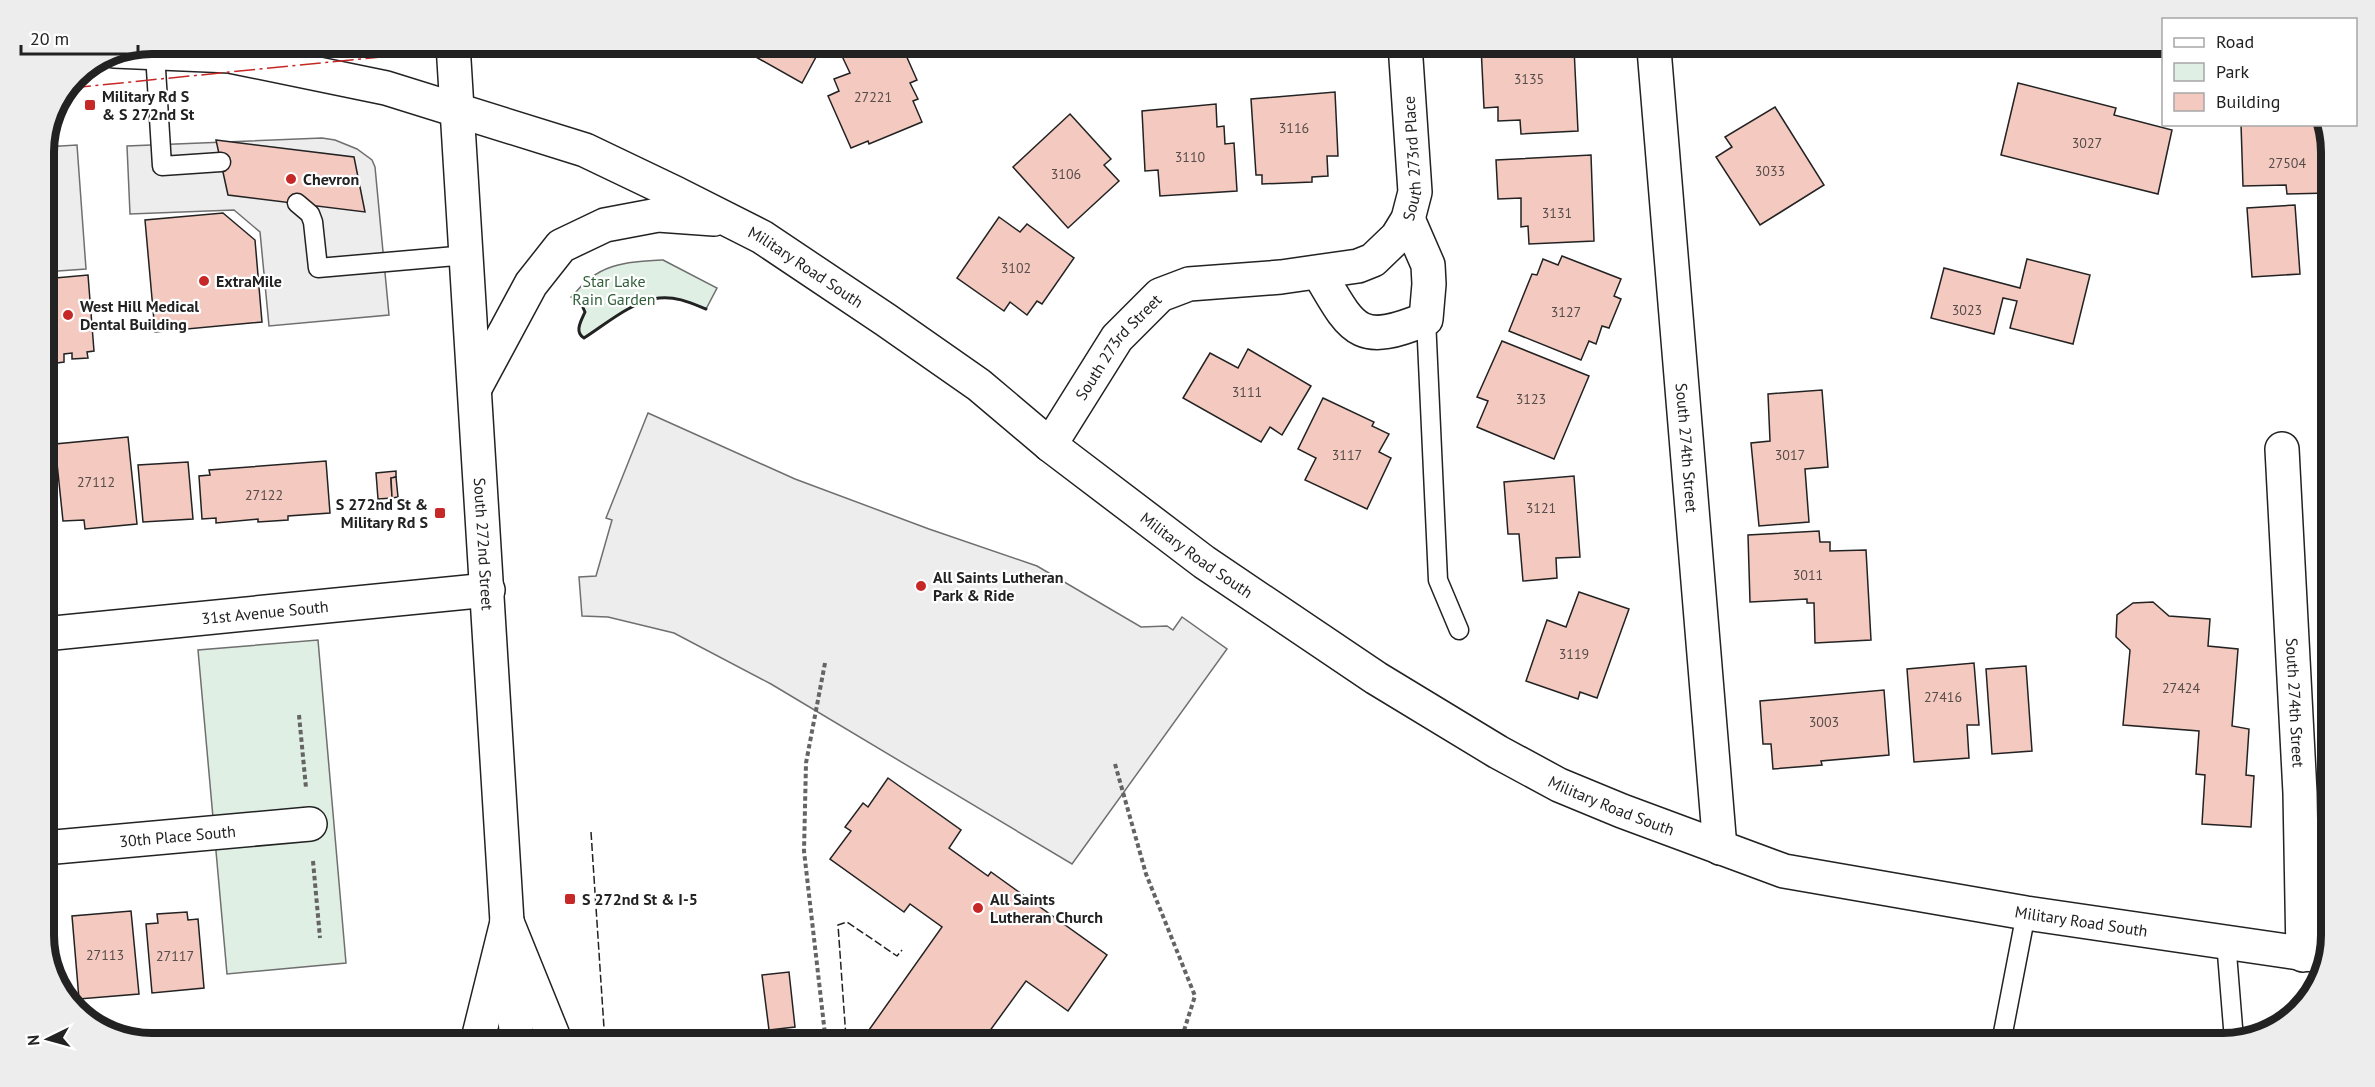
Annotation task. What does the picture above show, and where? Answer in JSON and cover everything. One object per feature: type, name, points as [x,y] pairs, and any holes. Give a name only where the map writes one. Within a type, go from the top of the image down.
[{"type":"main road","name":"Military Road South","points":[[254,54],[386,88],[585,150],[762,237],[979,385],[1050,445],[1248,592],[1376,678],[1498,752],[1559,784],[1784,871],[2026,913],[2315,956]]},
{"type":"main road","name":"South 272nd Street","points":[[454,54],[507,922],[516,1033]]},
{"type":"main road","name":"South 273rd Place","points":[[1373,260],[1397,237],[1408,219],[1415,192],[1416,172],[1406,54]]},
{"type":"main road","name":"South 274th Street","points":[[1653,54],[1720,848]]},
{"type":"main road","points":[[475,387],[531,284],[561,246],[605,225],[658,215],[726,219]]},
{"type":"main road","points":[[1319,273],[1345,318],[1356,326],[1370,332],[1386,333],[1426,319],[1428,265],[1408,219]]},
{"type":"main road","name":"South 273rd Street","points":[[1050,445],[1117,338],[1160,295],[1189,284],[1319,273],[1358,266],[1373,260]]},
{"type":"main road","name":"South 274th Street","points":[[2282,449],[2300,793],[2315,956]]},
{"type":"main road","name":"31st Avenue South","points":[[54,633],[488,590]]},
{"type":"main road","name":"30th Place South","points":[[54,847],[310,824]]},
{"type":"main road","points":[[480,1033],[507,922]]},
{"type":"main road","points":[[507,922],[552,1033]]},
{"type":"lane","points":[[155,54],[162,166],[221,162]]},
{"type":"lane","points":[[297,203],[310,214],[313,222],[318,268],[467,255]]},
{"type":"lane","points":[[1426,319],[1438,580],[1459,630]]},
{"type":"lane","points":[[2003,1033],[2026,913]]},
{"type":"lane","points":[[2226,941],[2233,1032]]},
{"type":"path","points":[[825,663],[806,763],[804,851],[825,1033]]},
{"type":"path","points":[[300,715],[320,938]]},
{"type":"path","points":[[1115,764],[1146,874],[1194,996],[1183,1033]]},
{"type":"green space","name":"Star Lake Rain Garden","points":[[663,260],[717,288],[706,309],[671,298],[649,300],[620,314],[584,338],[581,336],[580,326],[585,312],[580,301],[572,297],[591,277],[613,266]]},
{"type":"green space","points":[[318,640],[346,963],[227,974],[198,650]]},
{"type":"shaded area","points":[[322,138],[335,140],[357,149],[372,160],[375,167],[389,315],[269,326],[260,232],[234,210],[130,214],[127,146]]},
{"type":"shaded area","points":[[77,145],[86,269],[54,271],[54,146]]},
{"type":"shaded area","points":[[648,413],[795,479],[1037,566],[1141,627],[1167,626],[1173,630],[1182,617],[1227,649],[1072,864],[771,684],[674,633],[608,617],[582,616],[579,577],[596,576],[612,520],[606,518]]},
{"type":"building","points":[[751,54],[818,54],[802,83]]},
{"type":"building","points":[[841,54],[905,54],[917,80],[910,83],[918,99],[913,101],[922,122],[869,144],[868,141],[851,148],[828,96],[839,91],[834,79],[850,73]]},
{"type":"building","points":[[1481,54],[1574,54],[1578,131],[1521,134],[1520,120],[1498,121],[1498,107],[1484,108]]},
{"type":"building","points":[[2018,83],[2116,108],[2114,115],[2172,130],[2158,194],[2001,155]]},
{"type":"building","points":[[1335,92],[1338,156],[1327,156],[1328,176],[1312,177],[1312,182],[1262,184],[1262,175],[1256,175],[1251,99]]},
{"type":"building","points":[[1216,104],[1217,127],[1224,126],[1225,144],[1234,143],[1237,191],[1160,196],[1158,170],[1145,171],[1142,111]]},
{"type":"building","points":[[1775,107],[1824,185],[1760,225],[1716,157],[1732,147],[1725,137]]},
{"type":"building","points":[[1070,114],[1111,159],[1104,165],[1119,181],[1068,228],[1013,167]]},
{"type":"building","points":[[2241,126],[2317,126],[2321,145],[2321,193],[2287,194],[2286,185],[2243,186]]},
{"type":"building","name":"Chevron","points":[[216,140],[354,157],[365,212],[228,195]]},
{"type":"building","points":[[1591,155],[1594,241],[1529,244],[1528,226],[1521,227],[1521,198],[1498,199],[1496,160]]},
{"type":"building","points":[[2295,205],[2300,274],[2252,277],[2247,208]]},
{"type":"building","name":"ExtraMile","points":[[223,213],[255,240],[262,322],[155,332],[145,220]]},
{"type":"building","points":[[999,217],[1020,232],[1027,224],[1074,258],[1042,304],[1037,301],[1027,315],[1010,302],[1004,311],[957,278]]},
{"type":"building","points":[[1562,256],[1621,279],[1614,296],[1621,299],[1609,328],[1602,326],[1596,344],[1589,341],[1581,360],[1509,331],[1532,274],[1537,275],[1543,259],[1558,265]]},
{"type":"building","points":[[2027,259],[2090,275],[2073,344],[2010,328],[2017,301],[2003,298],[1994,334],[1931,318],[1944,268],[2020,288]]},
{"type":"building","name":"West Hill Medical Dental Building","points":[[88,275],[94,351],[87,352],[88,358],[72,359],[72,353],[64,354],[64,362],[54,363],[54,278]]},
{"type":"building","points":[[1502,341],[1589,376],[1554,459],[1477,427],[1488,401],[1477,397]]},
{"type":"building","points":[[1248,349],[1311,386],[1282,435],[1270,427],[1261,442],[1183,398],[1210,353],[1238,368]]},
{"type":"building","points":[[1822,390],[1828,467],[1805,469],[1809,522],[1759,526],[1751,443],[1770,441],[1768,394]]},
{"type":"building","points":[[1323,398],[1374,422],[1372,426],[1389,434],[1379,452],[1391,458],[1367,509],[1305,480],[1316,458],[1298,449]]},
{"type":"building","points":[[128,437],[137,524],[85,529],[84,520],[63,521],[55,444]]},
{"type":"building","points":[[326,461],[330,513],[288,516],[288,520],[258,522],[258,519],[216,523],[216,518],[202,519],[199,476],[210,475],[209,470]]},
{"type":"building","points":[[188,462],[193,519],[143,522],[138,465]]},
{"type":"building","points":[[396,471],[396,477],[391,478],[392,498],[378,499],[376,473]]},
{"type":"building","points":[[1574,476],[1580,557],[1556,558],[1557,578],[1523,581],[1519,534],[1508,534],[1504,482]]},
{"type":"building","points":[[396,477],[398,497],[392,498],[391,478]]},
{"type":"building","points":[[1819,531],[1820,542],[1830,542],[1830,551],[1866,550],[1871,640],[1815,643],[1814,603],[1807,603],[1807,599],[1750,602],[1748,535]]},
{"type":"building","points":[[1579,592],[1629,609],[1597,698],[1580,692],[1578,699],[1526,681],[1547,620],[1566,627]]},
{"type":"building","points":[[2153,602],[2169,616],[2210,619],[2208,646],[2238,649],[2232,726],[2249,729],[2246,775],[2254,776],[2251,827],[2202,824],[2205,775],[2196,774],[2199,731],[2123,725],[2130,650],[2116,637],[2117,615],[2133,603]]},
{"type":"building","points":[[1974,663],[1979,725],[1967,725],[1969,758],[1914,762],[1907,669]]},
{"type":"building","points":[[2026,666],[2032,751],[1992,754],[1986,669]]},
{"type":"building","points":[[1884,690],[1889,755],[1821,761],[1822,765],[1773,769],[1771,744],[1763,744],[1760,701]]},
{"type":"building","name":"All Saints Lutheran Church","points":[[888,778],[961,830],[949,848],[988,876],[991,872],[1107,955],[1068,1011],[1026,981],[988,1033],[867,1033],[942,927],[910,904],[904,912],[830,859],[851,831],[845,827],[863,803],[868,807]]},
{"type":"building","points":[[131,911],[139,994],[79,999],[72,916]]},
{"type":"building","points":[[187,912],[188,920],[198,919],[204,988],[152,993],[146,924],[158,923],[157,914]]},
{"type":"building","points":[[789,972],[795,1027],[769,1030],[762,975]]},
{"type":"fence","points":[[591,832],[604,1033]]},
{"type":"fence","points":[[846,1033],[838,925],[847,922],[897,956],[902,950]]},
{"type":"wall","points":[[572,297],[580,301],[585,312],[579,330],[584,338],[620,314],[649,300],[671,298],[706,309]]},
{"type":"power","points":[[79,87],[411,54]]},
{"type":"place","name":"Military Rd S & S 272nd St","points":[[90,105]]},
{"type":"place","name":"Chevron","points":[[291,179]]},
{"type":"place","name":"ExtraMile","points":[[204,281]]},
{"type":"place","name":"West Hill Medical Dental Building","points":[[68,315]]},
{"type":"place","name":"S 272nd St & Military Rd S","points":[[440,513]]},
{"type":"place","name":"All Saints Lutheran Park & Ride","points":[[921,586]]},
{"type":"place","name":"S 272nd St & I-5","points":[[570,899]]},
{"type":"place","name":"All Saints Lutheran Church","points":[[978,908]]}]
